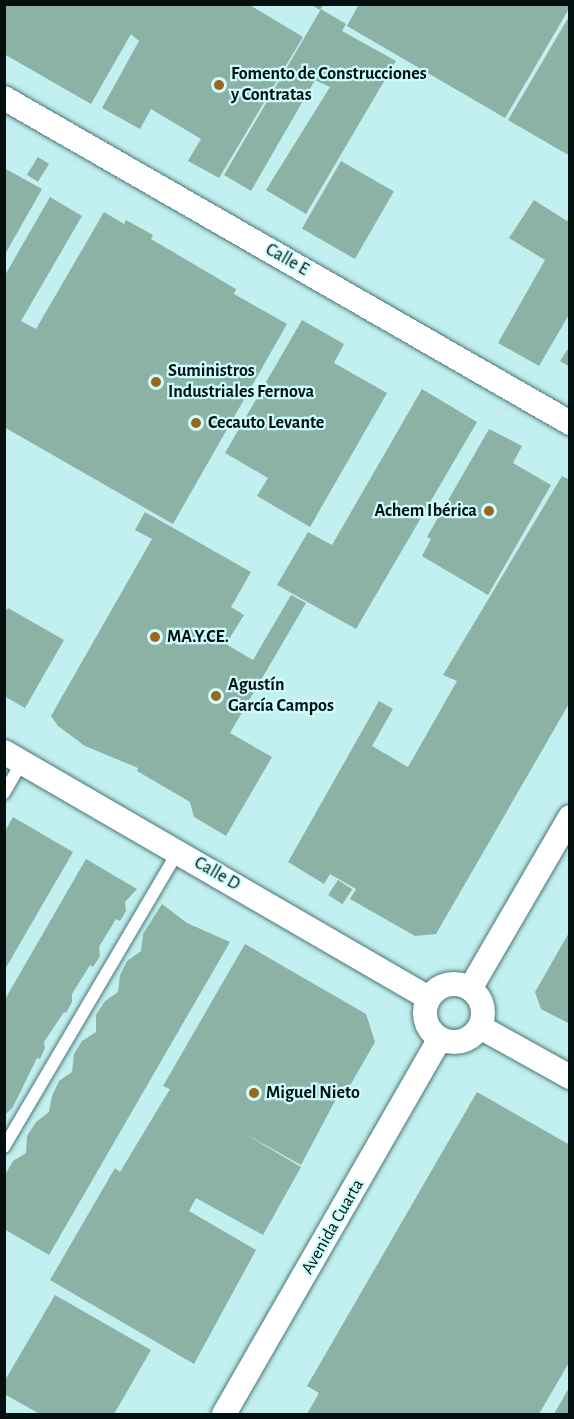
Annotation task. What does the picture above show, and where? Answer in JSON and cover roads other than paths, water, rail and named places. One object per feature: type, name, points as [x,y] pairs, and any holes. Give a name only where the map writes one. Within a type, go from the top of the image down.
[{"type":"street","name":"Calle E","points":[[4,98],[570,423]]},
{"type":"street","name":"Calle D","points":[[13,757],[429,998]]},
{"type":"street","points":[[470,989],[570,817]]},
{"type":"street","points":[[447,984],[460,984],[470,989],[483,1004],[484,1014],[480,1027],[474,1036],[464,1041],[452,1043],[440,1039],[428,1028],[424,1017],[429,998],[447,984]]},
{"type":"street","points":[[480,1027],[570,1077]]},
{"type":"street","name":"Avenida Cuarta","points":[[224,1414],[440,1039]]},
{"type":"lane","points":[[4,793],[13,757]]},
{"type":"lane","points":[[4,1147],[178,852]]},
{"type":"place","name":"Fomento de Construcciones y Contratas","points":[[219,85]]},
{"type":"place","name":"Suministros Industriales Fernova","points":[[156,382]]},
{"type":"place","name":"Cecauto Levante","points":[[196,423]]},
{"type":"place","name":"Achem Ibérica","points":[[489,511]]},
{"type":"place","name":"MA.Y.CE.","points":[[155,637]]},
{"type":"place","name":"Agustín García Campos","points":[[216,696]]},
{"type":"place","name":"Miguel Nieto","points":[[254,1093]]}]
